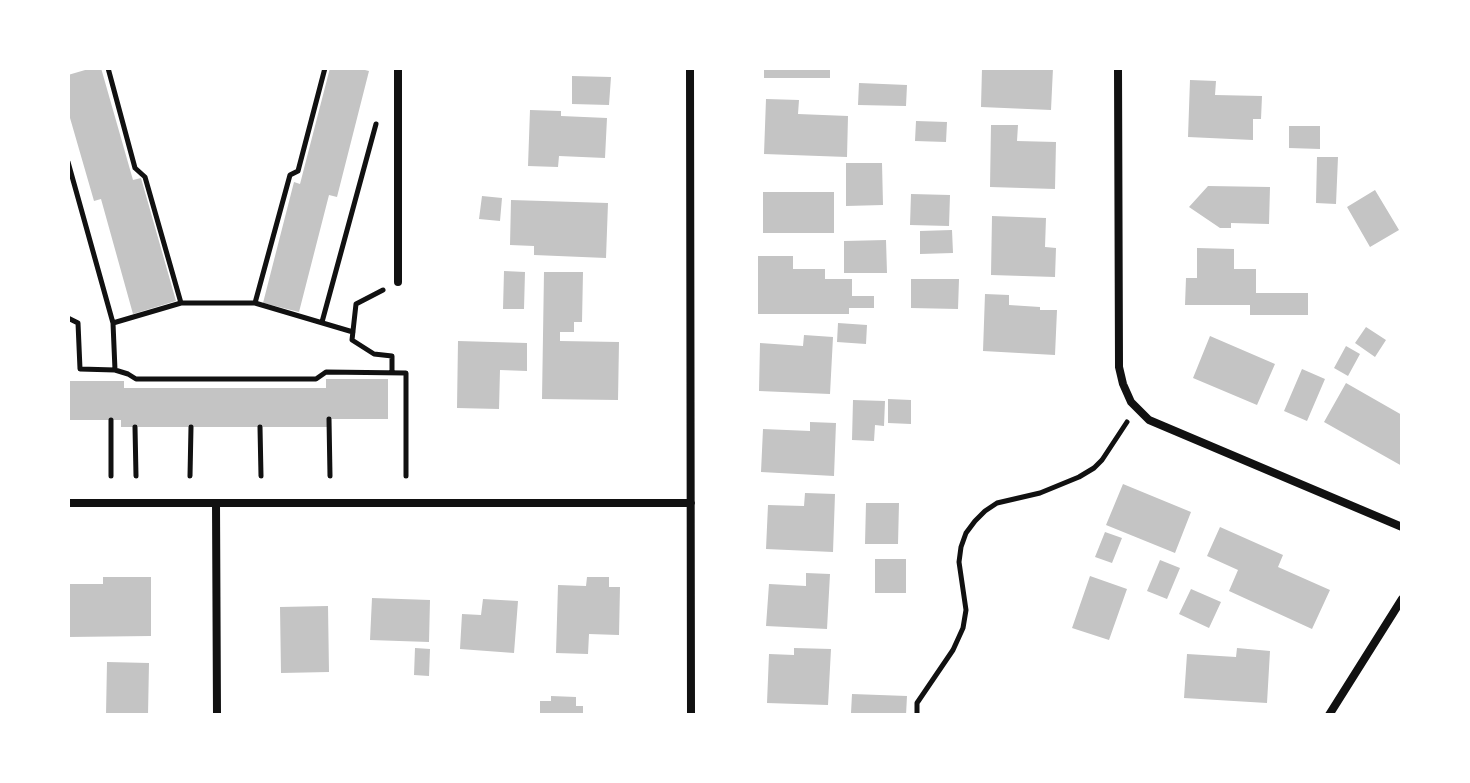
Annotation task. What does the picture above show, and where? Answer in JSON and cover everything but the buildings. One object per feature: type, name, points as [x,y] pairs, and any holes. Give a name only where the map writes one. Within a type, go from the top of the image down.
[{"type":"street","points":[[398,68],[398,282]]},
{"type":"street","points":[[690,68],[691,715]]},
{"type":"street","points":[[1118,68],[1119,367],[1131,402],[1149,420],[1402,527]]},
{"type":"street","points":[[68,503],[691,503]]},
{"type":"street","points":[[216,503],[217,715]]},
{"type":"street","points":[[1329,715],[1402,599]]},
{"type":"path","points":[[108,68],[135,168],[145,177],[181,303]]},
{"type":"path","points":[[255,303],[290,175],[298,171],[325,68]]},
{"type":"path","points":[[322,322],[379,113]]},
{"type":"path","points":[[68,162],[113,323],[115,370]]},
{"type":"path","points":[[392,373],[392,356],[374,354],[352,340],[356,304],[398,282]]},
{"type":"path","points":[[113,323],[181,303],[255,303],[353,332]]},
{"type":"path","points":[[68,318],[78,323],[80,369],[115,370],[136,379],[316,379],[326,372],[406,373],[406,476]]},
{"type":"path","points":[[917,715],[917,703],[953,650],[963,628],[966,610],[959,562],[966,533],[985,511],[997,503],[1040,493],[1094,468],[1138,409]]},
{"type":"path","points":[[329,419],[330,476]]},
{"type":"path","points":[[111,420],[111,476]]},
{"type":"path","points":[[135,427],[136,476]]},
{"type":"path","points":[[190,476],[191,427]]},
{"type":"path","points":[[260,427],[261,476]]}]
